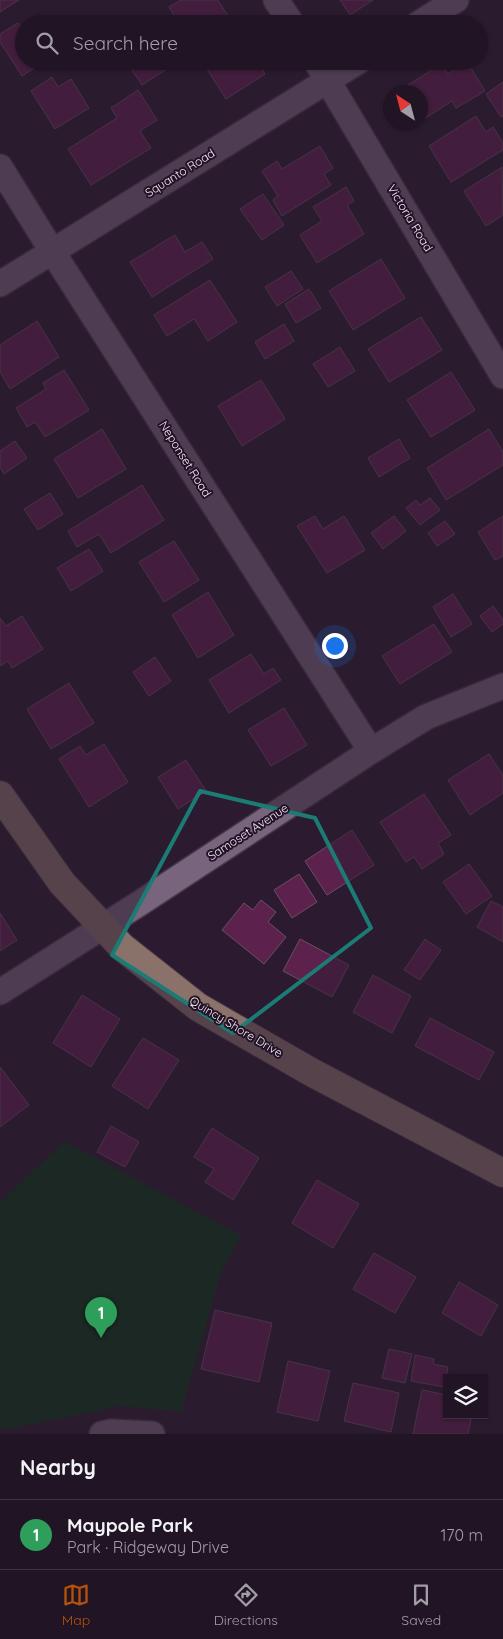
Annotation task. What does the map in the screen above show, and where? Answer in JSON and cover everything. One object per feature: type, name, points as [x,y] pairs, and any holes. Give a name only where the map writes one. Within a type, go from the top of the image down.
[{"type":"main road","name":"Quincy Shore Drive","points":[[0,795],[62,882],[103,926],[122,946],[198,1007],[311,1072],[503,1173]]},
{"type":"street","points":[[276,0],[286,15]]},
{"type":"street","points":[[432,15],[456,0]]},
{"type":"street","name":"Squanto Road","points":[[0,284],[322,71]]},
{"type":"street","name":"Victoria Road","points":[[322,71],[503,376]]},
{"type":"street","name":"Neponset Road","points":[[0,167],[371,751]]},
{"type":"street","name":"Samoset Avenue","points":[[0,992],[426,717],[503,686]]},
{"type":"street","points":[[102,1434],[110,1432],[152,1434]]},
{"type":"highlighted area","points":[[200,791],[315,818],[371,928],[233,1033],[112,955]]},
{"type":"green space","points":[[64,1141],[242,1236],[222,1269],[181,1412],[121,1406],[10,1429],[0,1429],[0,1203]]},
{"type":"building","points":[[0,0],[19,0],[0,12]]},
{"type":"building","points":[[181,0],[218,0],[227,15],[174,15],[169,7]]},
{"type":"building","points":[[340,0],[373,0],[350,15]]},
{"type":"building","points":[[15,25],[15,65],[0,42],[0,34]]},
{"type":"building","points":[[18,70],[31,70],[22,76]]},
{"type":"building","points":[[132,70],[165,70],[142,85]]},
{"type":"building","points":[[207,70],[263,70],[265,74],[226,99]]},
{"type":"building","points":[[432,70],[445,70],[448,74],[454,70],[472,70],[485,91],[456,108],[452,101],[428,116],[428,85],[408,85]]},
{"type":"building","points":[[52,77],[58,87],[71,79],[89,108],[55,129],[31,91]]},
{"type":"building","points":[[503,82],[503,116],[501,117],[486,94]]},
{"type":"building","points":[[138,90],[157,120],[140,131],[151,148],[91,185],[68,149],[117,118],[111,108]]},
{"type":"building","points":[[476,116],[486,132],[493,127],[503,143],[503,150],[451,182],[429,146]]},
{"type":"building","points":[[320,146],[333,168],[324,174],[331,185],[282,216],[273,200],[278,196],[262,171],[277,161],[282,169]]},
{"type":"building","points":[[502,167],[503,215],[486,226],[464,191]]},
{"type":"building","points":[[346,187],[354,201],[347,205],[364,234],[317,263],[300,235],[322,221],[313,207]]},
{"type":"building","points":[[263,194],[284,225],[262,240],[240,209]]},
{"type":"building","points":[[175,235],[185,252],[202,242],[213,259],[152,297],[130,262]]},
{"type":"building","points":[[381,259],[405,298],[353,330],[329,291]]},
{"type":"building","points":[[291,271],[303,289],[277,306],[265,287]]},
{"type":"building","points":[[210,280],[237,322],[208,341],[194,319],[167,336],[154,315]]},
{"type":"building","points":[[309,289],[321,308],[296,323],[285,304]]},
{"type":"building","points":[[421,317],[442,350],[389,382],[368,349]]},
{"type":"building","points":[[37,321],[59,357],[10,389],[0,372],[0,345]]},
{"type":"building","points":[[284,324],[294,341],[265,359],[255,342]]},
{"type":"building","points":[[340,347],[355,371],[328,387],[313,364]]},
{"type":"building","points":[[64,370],[89,410],[45,437],[35,422],[27,427],[16,408],[46,389],[43,383]]},
{"type":"building","points":[[451,372],[475,410],[431,437],[407,400]]},
{"type":"building","points":[[261,380],[285,419],[242,446],[218,406]]},
{"type":"building","points":[[102,429],[126,469],[78,498],[54,459]]},
{"type":"building","points":[[489,429],[503,452],[503,465],[446,500],[427,468]]},
{"type":"building","points":[[399,439],[410,458],[379,477],[368,458]]},
{"type":"building","points":[[15,441],[27,458],[4,474],[0,467],[0,451]]},
{"type":"building","points":[[142,485],[164,520],[111,553],[99,534],[77,547],[68,531]]},
{"type":"building","points":[[50,493],[63,514],[38,530],[24,509]]},
{"type":"building","points":[[430,498],[440,510],[420,525],[406,508],[416,500],[420,505]]},
{"type":"building","points":[[315,516],[323,529],[344,516],[365,550],[327,573],[297,526]]},
{"type":"building","points":[[394,516],[406,531],[383,549],[371,533]]},
{"type":"building","points":[[503,516],[503,556],[495,560],[478,532]]},
{"type":"building","points":[[445,521],[455,534],[437,546],[428,533]]},
{"type":"building","points":[[174,541],[199,580],[164,602],[139,562]]},
{"type":"building","points":[[89,549],[103,571],[71,591],[57,568]]},
{"type":"building","points":[[208,592],[234,635],[198,658],[172,615]]},
{"type":"building","points":[[453,594],[472,624],[451,637],[433,607]]},
{"type":"building","points":[[493,606],[503,620],[503,624],[492,632],[480,616]]},
{"type":"building","points":[[22,616],[43,649],[12,668],[8,661],[0,666],[0,618],[6,626]]},
{"type":"building","points":[[434,624],[452,652],[400,684],[382,656]]},
{"type":"building","points":[[251,654],[264,674],[273,668],[281,680],[229,713],[209,680]]},
{"type":"building","points":[[155,657],[171,681],[149,696],[133,672]]},
{"type":"building","points":[[69,683],[94,723],[51,749],[27,709]]},
{"type":"building","points":[[284,708],[307,745],[271,766],[248,730]]},
{"type":"building","points":[[104,744],[128,782],[89,807],[59,759],[80,746],[86,755]]},
{"type":"building","points":[[489,754],[503,775],[503,793],[470,815],[448,780]]},
{"type":"building","points":[[186,760],[206,791],[178,809],[158,777]]},
{"type":"building","points":[[424,794],[451,835],[438,843],[444,854],[422,869],[414,857],[406,862],[380,822]]},
{"type":"building","points":[[352,830],[374,865],[327,895],[305,861]]},
{"type":"building","points":[[469,864],[492,896],[466,914],[443,882]]},
{"type":"building","points":[[299,874],[317,902],[292,918],[274,890]]},
{"type":"building","points":[[261,900],[276,912],[268,922],[286,937],[264,964],[222,930],[244,903],[253,910]]},
{"type":"building","points":[[491,901],[503,907],[503,942],[477,927]]},
{"type":"building","points":[[0,913],[17,940],[0,951]]},
{"type":"building","points":[[300,939],[349,965],[332,997],[283,971]]},
{"type":"building","points":[[425,939],[441,950],[420,980],[404,970]]},
{"type":"building","points":[[373,975],[411,996],[392,1033],[353,1012]]},
{"type":"building","points":[[82,995],[120,1019],[91,1067],[53,1043]]},
{"type":"building","points":[[430,1018],[494,1052],[479,1080],[415,1046]]},
{"type":"building","points":[[143,1038],[179,1060],[148,1109],[112,1086]]},
{"type":"building","points":[[0,1067],[29,1105],[0,1127]]},
{"type":"building","points":[[111,1126],[139,1142],[125,1167],[97,1152]]},
{"type":"building","points":[[212,1128],[259,1158],[233,1200],[205,1182],[214,1169],[194,1157]]},
{"type":"building","points":[[317,1180],[359,1204],[333,1248],[292,1223]]},
{"type":"building","points":[[374,1253],[416,1277],[395,1313],[353,1289]]},
{"type":"building","points":[[459,1282],[498,1305],[481,1336],[442,1313]]},
{"type":"building","points":[[215,1310],[272,1323],[259,1382],[201,1369]]},
{"type":"building","points":[[389,1349],[412,1354],[405,1383],[382,1378]]},
{"type":"building","points":[[415,1355],[434,1359],[433,1364],[448,1367],[447,1374],[443,1374],[443,1387],[411,1381]]},
{"type":"building","points":[[288,1361],[330,1371],[318,1421],[277,1412]]},
{"type":"building","points":[[353,1383],[399,1393],[391,1432],[344,1421]]},
{"type":"building","points":[[422,1390],[443,1394],[443,1419],[471,1419],[468,1434],[413,1434]]},
{"type":"place","name":"Maypole Park","points":[[101,1338]]}]
